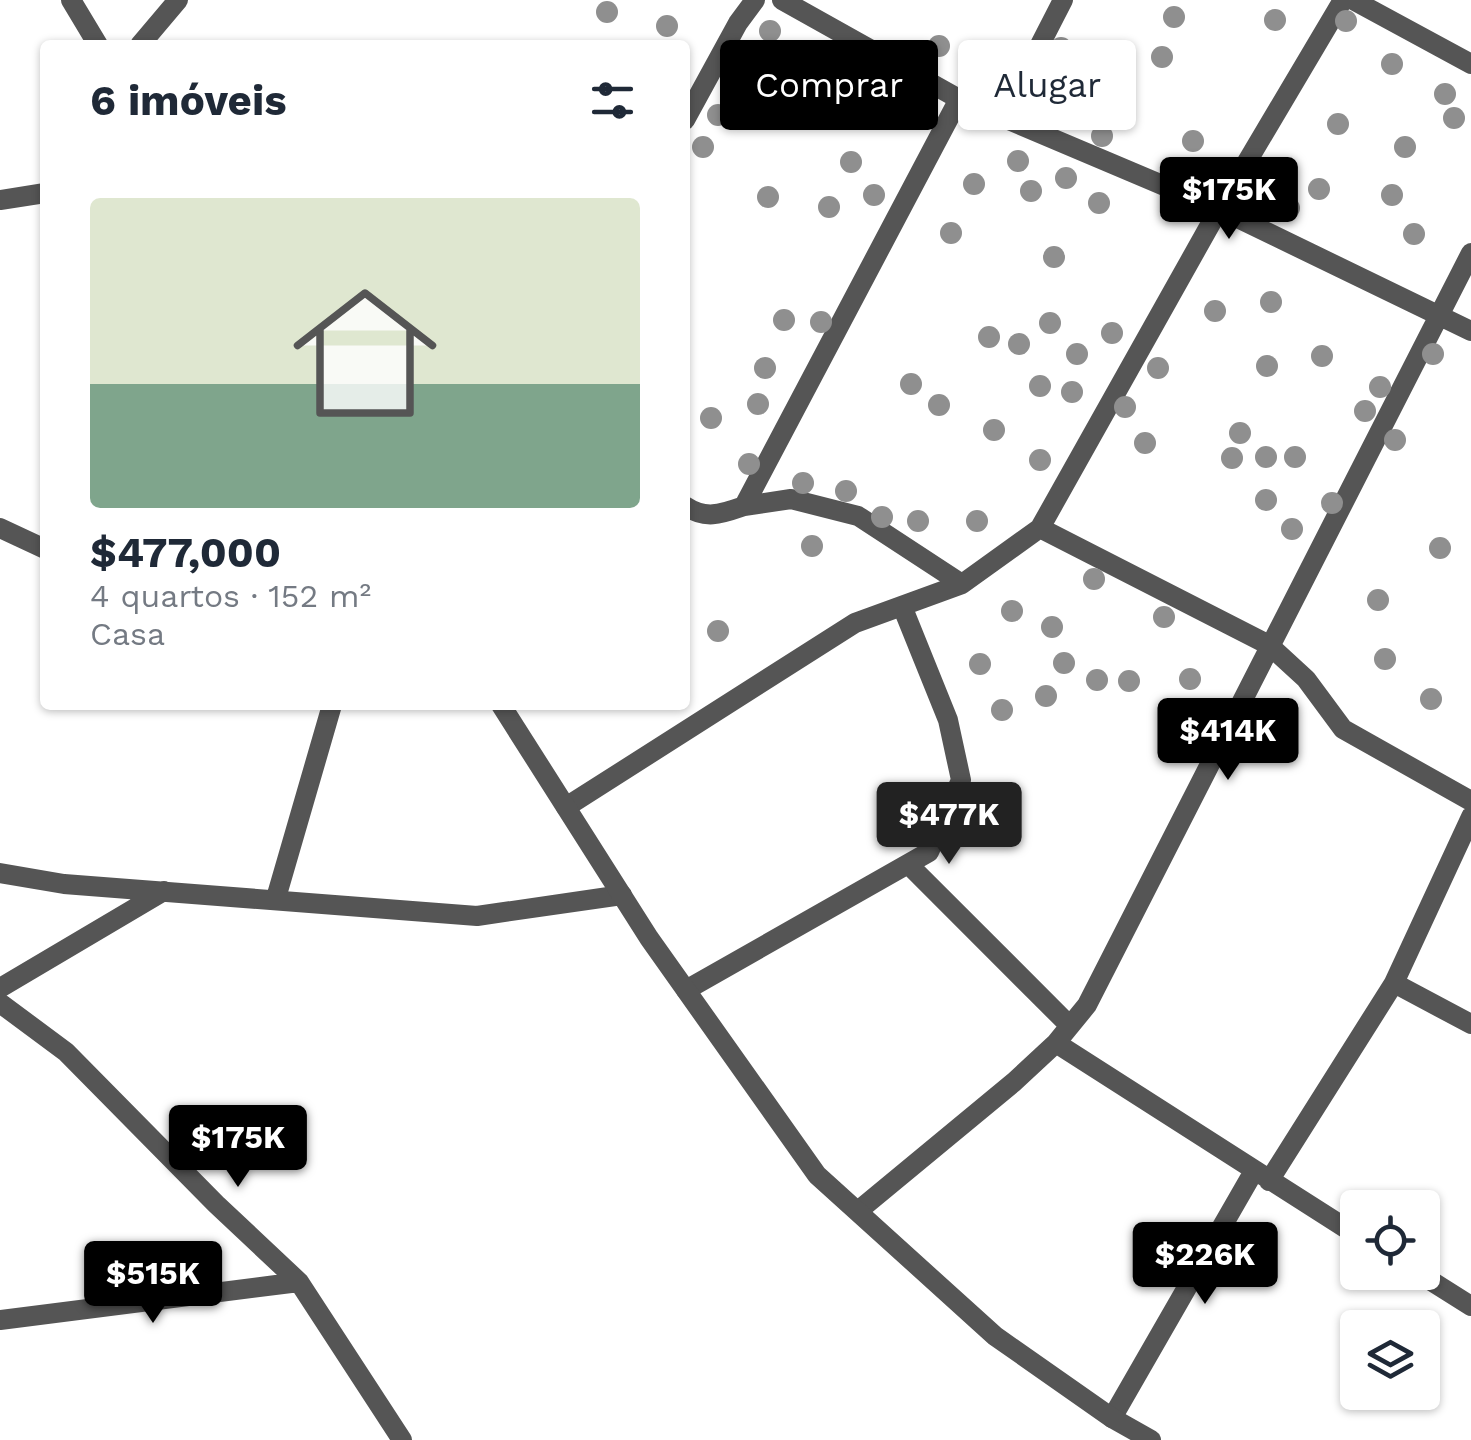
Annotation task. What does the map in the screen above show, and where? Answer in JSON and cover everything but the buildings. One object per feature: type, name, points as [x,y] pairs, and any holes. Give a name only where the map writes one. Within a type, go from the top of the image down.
[{"type":"street","points":[[71,0],[95,40]]},
{"type":"street","points":[[144,40],[178,0]]},
{"type":"street","points":[[690,111],[738,23],[755,0]]},
{"type":"street","points":[[782,0],[958,98]]},
{"type":"street","points":[[1042,40],[1063,0]]},
{"type":"street","points":[[566,807],[855,623],[962,584],[1040,528],[1218,209],[1342,0]]},
{"type":"street","points":[[1353,0],[1471,64]]},
{"type":"street","points":[[744,506],[958,101]]},
{"type":"street","points":[[1028,130],[1218,209],[1471,331]]},
{"type":"street","points":[[0,200],[40,194]]},
{"type":"street","points":[[858,1211],[949,1140],[1056,1043],[1087,1005],[1471,253]]},
{"type":"street","points":[[690,510],[715,516],[744,506],[790,500],[858,516],[962,584]]},
{"type":"street","points":[[0,528],[40,547]]},
{"type":"street","points":[[1040,528],[1269,645],[1306,679],[1343,729],[1471,801]]},
{"type":"street","points":[[686,990],[929,852],[961,780],[948,720],[902,606]]},
{"type":"street","points":[[276,898],[331,710]]},
{"type":"street","points":[[505,710],[686,990],[817,1175],[996,1336],[1112,1418],[1151,1440]]},
{"type":"street","points":[[1112,1418],[1261,1176],[1394,983],[1471,816]]},
{"type":"street","points":[[908,864],[1068,1024]]},
{"type":"street","points":[[0,873],[64,884],[477,916],[622,894]]},
{"type":"street","points":[[0,988],[164,891]]},
{"type":"street","points":[[1394,983],[1471,1024]]},
{"type":"street","points":[[0,1003],[66,1052],[131,1121],[299,1282],[402,1440]]},
{"type":"street","points":[[1056,1043],[1340,1225]]},
{"type":"street","points":[[0,1320],[299,1282]]},
{"type":"street","points":[[1440,1286],[1471,1306]]}]
